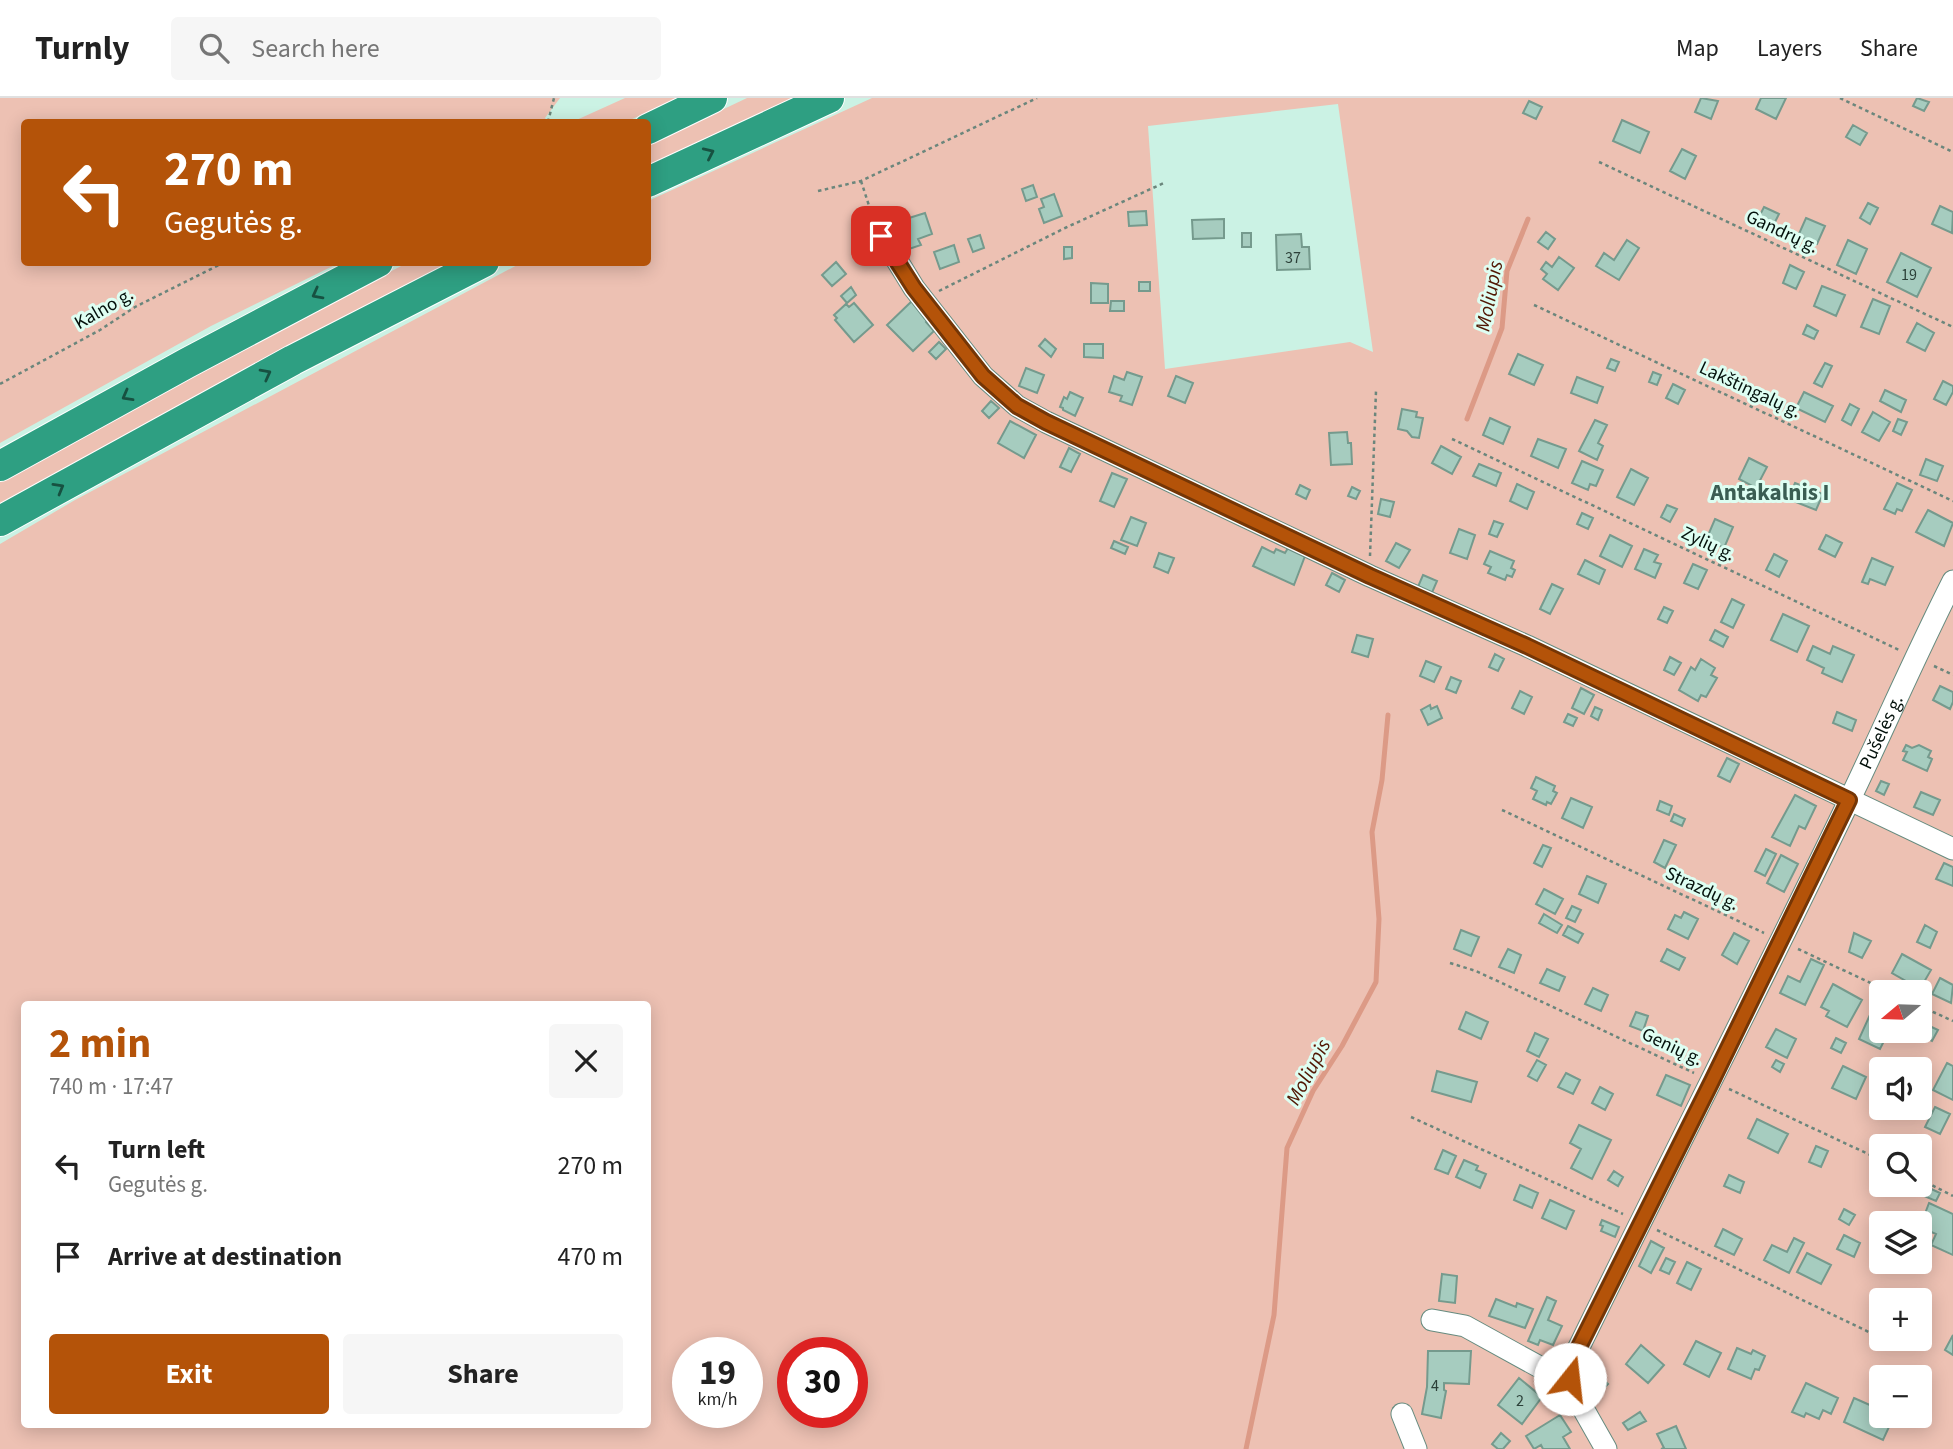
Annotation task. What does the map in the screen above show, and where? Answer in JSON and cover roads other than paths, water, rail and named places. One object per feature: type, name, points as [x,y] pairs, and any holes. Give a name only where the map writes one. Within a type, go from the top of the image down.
[{"type":"highway","points":[[651,128],[712,98]]},
{"type":"highway","points":[[651,181],[830,98]]},
{"type":"highway","points":[[0,466],[370,266]]},
{"type":"highway","points":[[0,522],[282,365],[476,266]]},
{"type":"street","points":[[881,236],[923,299],[983,376],[1017,406],[1370,576],[1527,646],[1953,849]]},
{"type":"street","name":"Pušelės g.","points":[[1570,1379],[1570,1370],[1579,1347],[1712,1081],[1849,800],[1914,657],[1953,582]]},
{"type":"street","points":[[1432,1320],[1465,1326],[1556,1376],[1570,1379],[1579,1403],[1606,1449]]},
{"type":"street","points":[[1402,1414],[1416,1449]]},
{"type":"waterway","name":"Moliupis","points":[[1467,419],[1502,328],[1507,271],[1528,219]]},
{"type":"waterway","name":"Moliupis","points":[[1246,1449],[1274,1315],[1287,1148],[1313,1091],[1342,1046],[1376,982],[1379,919],[1372,832],[1382,780],[1388,715]]},
{"type":"district","name":"Antakalnis I","points":[[1770,492]]}]
